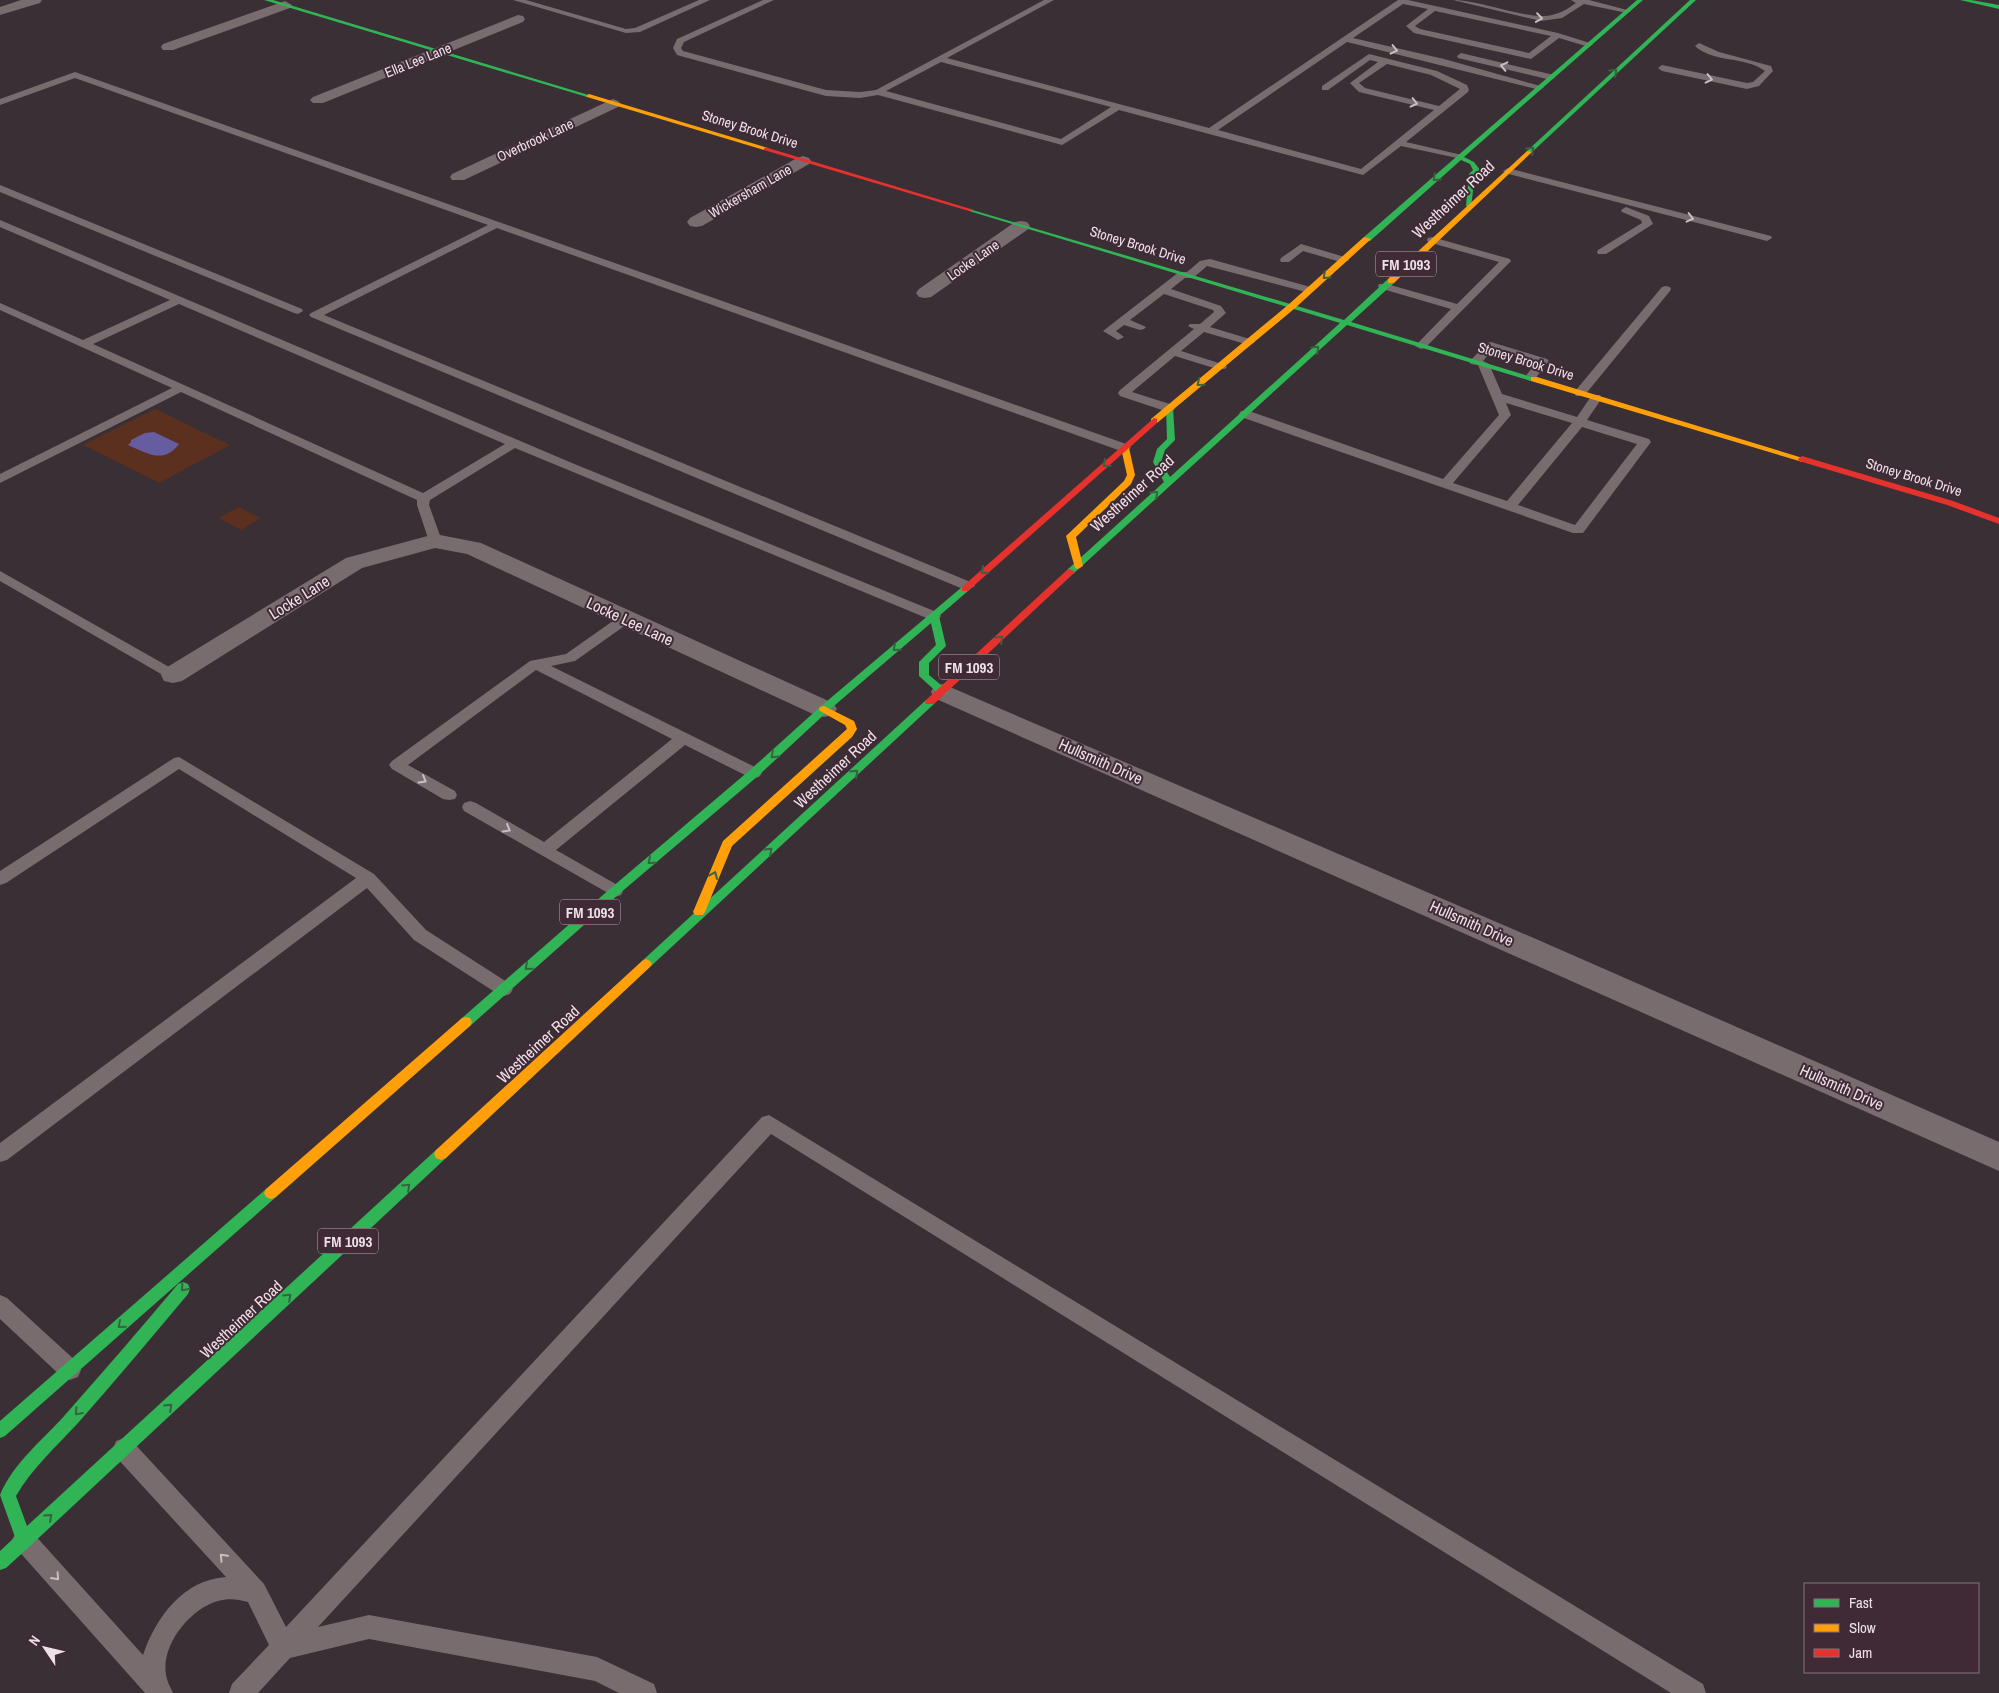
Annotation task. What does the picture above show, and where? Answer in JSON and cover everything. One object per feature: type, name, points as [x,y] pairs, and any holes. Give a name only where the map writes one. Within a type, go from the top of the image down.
[{"type":"main road","name":"Stoney Brook Drive","points":[[267,0],[1580,394],[1950,503],[1999,521]]},
{"type":"main road","name":"Westheimer Road","points":[[0,1431],[615,891],[934,616],[1169,408],[1291,307],[1459,157],[1488,138],[1540,87],[1556,79],[1576,61],[1589,44],[1640,0]]},
{"type":"main road","name":"Westheimer Road","points":[[0,1562],[1508,171],[1566,117],[1589,90],[1693,0]]},
{"type":"main road","points":[[1963,0],[1999,7]]},
{"type":"main road","points":[[1563,102],[1566,117]]},
{"type":"main road","points":[[1459,157],[1472,163],[1477,170],[1472,174],[1469,206]]},
{"type":"main road","points":[[1493,166],[1508,171]]},
{"type":"main road","points":[[1169,408],[1171,440],[1161,449],[1157,462],[1169,482]]},
{"type":"main road","points":[[1078,566],[1071,536],[1128,482],[1131,475],[1124,448]]},
{"type":"main road","points":[[934,616],[941,646],[924,662],[924,676],[943,692]]},
{"type":"main road","points":[[695,920],[727,844],[848,735],[852,729],[850,723],[824,709]]},
{"type":"main road","points":[[24,1540],[8,1495],[14,1483],[28,1464],[58,1434],[250,1212]]},
{"type":"street","points":[[0,12],[35,0]]},
{"type":"street","points":[[168,47],[285,5]]},
{"type":"street","name":"Ella Lee Lane","points":[[318,100],[518,19]]},
{"type":"street","name":"Overbrook Lane","points":[[458,177],[613,104]]},
{"type":"street","name":"Wickersham Lane","points":[[696,222],[804,161]]},
{"type":"street","name":"Locke Lane","points":[[925,294],[1021,226]]},
{"type":"street","name":"Locke Lane","points":[[173,675],[354,563],[434,541]]},
{"type":"street","name":"Locke Lee Lane","points":[[434,541],[473,548],[824,709]]},
{"type":"street","name":"Hullsmith Drive","points":[[943,692],[1526,947],[1999,1157]]},
{"type":"lane","points":[[517,0],[626,31],[637,30],[706,0]]},
{"type":"lane","points":[[770,0],[692,35],[680,42],[677,48],[680,53],[826,93],[860,95],[878,92],[1050,0]]},
{"type":"lane","points":[[1457,0],[1541,19],[1562,16],[1581,1],[1627,11]]},
{"type":"lane","points":[[1212,131],[1402,1],[1558,35],[1589,44]]},
{"type":"lane","points":[[544,8],[557,3]]},
{"type":"lane","points":[[1434,8],[1410,26],[1417,31],[1532,56],[1558,35]]},
{"type":"lane","points":[[1446,10],[1432,22],[1430,30],[1535,53]]},
{"type":"lane","points":[[1357,32],[1556,79]]},
{"type":"lane","points":[[1346,39],[1540,87]]},
{"type":"lane","points":[[1662,68],[1747,86],[1756,84],[1769,71],[1768,68],[1757,62],[1708,52],[1699,46]]},
{"type":"lane","points":[[940,59],[1363,172],[1465,90],[1464,87],[1434,73],[1369,57],[1325,88]]},
{"type":"lane","points":[[1384,61],[1354,82],[1362,90],[1440,109]]},
{"type":"lane","points":[[0,102],[75,75],[1124,448]]},
{"type":"lane","points":[[878,92],[1062,142],[1119,106]]},
{"type":"lane","points":[[1399,143],[1459,157]]},
{"type":"lane","points":[[1508,171],[1767,238]]},
{"type":"lane","points":[[0,188],[298,310]]},
{"type":"lane","points":[[1538,188],[1630,211],[1645,218],[1648,224]]},
{"type":"lane","points":[[1602,252],[1648,224],[1663,212]]},
{"type":"lane","points":[[0,223],[515,443],[934,616]]},
{"type":"lane","points":[[496,224],[315,315],[968,586]]},
{"type":"lane","points":[[1421,346],[1506,261],[1432,240]]},
{"type":"lane","points":[[1266,276],[1301,247],[1344,260]]},
{"type":"lane","points":[[1118,337],[1109,331],[1122,321],[1144,310],[1164,290],[1204,263],[1210,262],[1266,276],[1310,290]]},
{"type":"lane","points":[[1383,286],[1458,308]]},
{"type":"lane","points":[[1580,394],[1666,289]]},
{"type":"lane","points":[[1164,290],[1216,308],[1220,313],[1197,327],[1173,352],[1124,393],[1169,408]]},
{"type":"lane","points":[[83,344],[180,299]]},
{"type":"lane","points":[[0,306],[424,498]]},
{"type":"lane","points":[[1122,321],[1140,327]]},
{"type":"lane","points":[[1197,327],[1249,342]]},
{"type":"lane","points":[[1445,484],[1505,415],[1479,363],[1491,345],[1543,361],[1530,378]]},
{"type":"lane","points":[[1173,352],[1221,366]]},
{"type":"lane","points":[[1150,355],[1160,362]]},
{"type":"lane","points":[[0,479],[181,388]]},
{"type":"lane","points":[[1245,414],[1578,530],[1645,442],[1496,396]]},
{"type":"lane","points":[[1510,506],[1579,422],[1596,398]]},
{"type":"lane","points":[[424,498],[515,443]]},
{"type":"lane","points":[[424,498],[423,505],[434,541]]},
{"type":"lane","points":[[0,575],[173,675]]},
{"type":"lane","points":[[449,794],[397,765],[535,664],[570,658],[625,619]]},
{"type":"lane","points":[[535,664],[754,773]]},
{"type":"lane","points":[[545,850],[683,738]]},
{"type":"lane","points":[[0,879],[179,762],[368,878],[420,935],[504,989]]},
{"type":"lane","points":[[470,807],[615,891]]},
{"type":"lane","points":[[0,1154],[368,878]]},
{"type":"lane","points":[[240,1693],[769,1123],[1694,1693]]},
{"type":"lane","points":[[0,1305],[70,1370]]},
{"type":"lane","points":[[124,1449],[256,1592],[283,1648]]},
{"type":"lane","points":[[24,1540],[160,1692]]},
{"type":"lane","points":[[160,1692],[154,1676],[155,1657],[161,1638],[174,1618],[191,1602],[210,1592],[230,1587],[256,1592]]},
{"type":"lane","points":[[283,1648],[369,1627],[597,1669],[646,1693]]},
{"type":"shaded area","points":[[155,409],[230,445],[159,483],[83,445]]},
{"type":"shaded area","points":[[154,432],[179,444],[168,454],[162,455],[149,454],[128,445],[131,440],[145,433]]},
{"type":"shaded area","points":[[238,507],[261,518],[241,530],[219,518]]},
{"type":"traffic: fast","points":[[267,0],[589,96]]},
{"type":"traffic: fast","points":[[1367,239],[1640,0]]},
{"type":"traffic: fast","points":[[1529,152],[1693,0]]},
{"type":"traffic: fast","points":[[1963,0],[1999,7]]},
{"type":"traffic: fast","points":[[1459,157],[1472,163],[1477,170],[1472,174],[1469,206]]},
{"type":"traffic: fast","points":[[971,210],[1534,379]]},
{"type":"traffic: fast","points":[[1070,572],[1391,281]]},
{"type":"traffic: fast","points":[[1169,408],[1171,440],[1161,449],[1157,462],[1169,482]]},
{"type":"traffic: fast","points":[[466,1022],[615,891],[754,773],[824,709],[965,589]]},
{"type":"traffic: fast","points":[[934,616],[941,646],[924,662],[924,676],[943,692]]},
{"type":"traffic: fast","points":[[646,964],[930,702]]},
{"type":"traffic: fast","points":[[0,1562],[441,1154]]},
{"type":"traffic: fast","points":[[0,1431],[271,1193]]},
{"type":"traffic: fast","points":[[24,1540],[8,1495],[13,1486],[25,1469],[77,1413],[183,1289]]},
{"type":"traffic: slow","points":[[589,96],[766,149]]},
{"type":"traffic: slow","points":[[1391,281],[1529,152]]},
{"type":"traffic: slow","points":[[1154,421],[1291,307],[1367,239]]},
{"type":"traffic: slow","points":[[1534,379],[1802,459]]},
{"type":"traffic: slow","points":[[1078,566],[1071,536],[1128,482],[1131,475],[1125,448]]},
{"type":"traffic: slow","points":[[699,912],[727,844],[848,735],[852,729],[850,723],[824,709]]},
{"type":"traffic: slow","points":[[441,1154],[646,964]]},
{"type":"traffic: slow","points":[[271,1193],[466,1022]]},
{"type":"traffic: jam","points":[[766,149],[971,210]]},
{"type":"traffic: jam","points":[[965,589],[1154,421]]},
{"type":"traffic: jam","points":[[1802,459],[1950,503],[1999,521]]},
{"type":"traffic: jam","points":[[930,702],[1070,572]]}]
